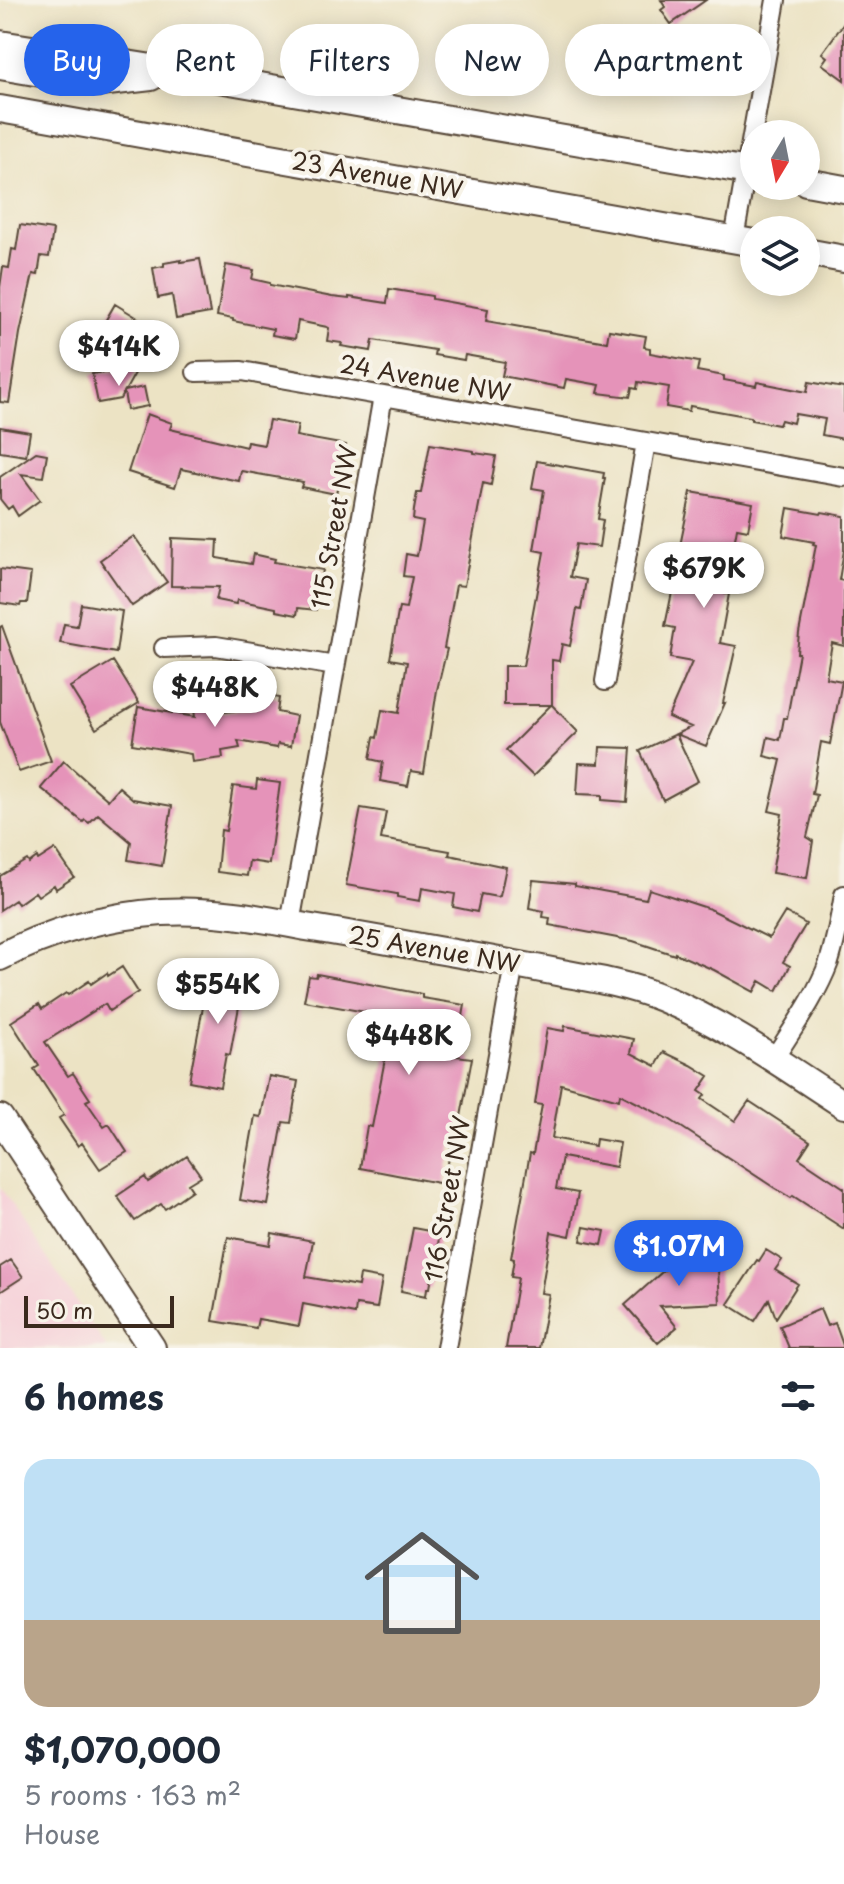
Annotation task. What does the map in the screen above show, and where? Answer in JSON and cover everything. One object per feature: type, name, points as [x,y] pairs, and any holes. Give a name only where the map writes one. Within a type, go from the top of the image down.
[{"type":"main road","points":[[0,44],[146,67]]},
{"type":"main road","points":[[0,66],[99,83],[146,78]]},
{"type":"main road","points":[[264,87],[740,169]]},
{"type":"main road","name":"23 Avenue NW","points":[[0,109],[740,240]]},
{"type":"main road","points":[[820,185],[844,189]]},
{"type":"main road","points":[[820,255],[844,259]]},
{"type":"main road","name":"25 Avenue NW","points":[[0,957],[52,935],[97,922],[163,912],[232,915],[290,924],[600,980],[660,997],[713,1023],[844,1105]]},
{"type":"main road","points":[[0,1118],[152,1348]]},
{"type":"street","points":[[758,120],[776,0]]},
{"type":"street","name":"24 Avenue NW","points":[[196,372],[233,370],[844,477]]},
{"type":"street","name":"115 Street NW","points":[[290,924],[383,396]]},
{"type":"street","points":[[605,681],[646,442]]},
{"type":"street","points":[[164,648],[216,646],[335,666]]},
{"type":"street","points":[[773,1060],[812,999],[828,964],[844,895]]},
{"type":"street","name":"116 Street NW","points":[[446,1348],[514,964]]},
{"type":"shaded area","points":[[0,1187],[107,1348],[0,1348]]},
{"type":"building","points":[[661,0],[706,0],[671,24],[661,10],[665,7]]},
{"type":"building","points":[[844,23],[844,80],[822,64],[827,57],[822,53]]},
{"type":"building","points":[[20,225],[53,230],[49,257],[41,256],[38,275],[33,274],[9,403],[0,402],[0,287],[3,267],[9,268],[12,249],[16,250]]},
{"type":"building","points":[[200,259],[210,313],[176,319],[172,295],[158,298],[153,268],[164,266],[164,263]]},
{"type":"building","points":[[226,265],[254,270],[252,279],[270,285],[332,297],[387,303],[389,289],[488,309],[486,321],[607,342],[609,330],[646,336],[644,347],[650,348],[650,353],[699,362],[697,371],[724,376],[724,380],[756,386],[757,382],[807,392],[809,382],[844,388],[844,439],[822,435],[825,419],[795,414],[793,423],[781,420],[779,425],[690,406],[689,411],[666,407],[669,387],[638,382],[637,389],[632,388],[630,397],[598,393],[600,385],[566,379],[564,388],[502,376],[505,362],[465,355],[464,360],[434,355],[435,350],[373,340],[371,351],[341,346],[342,343],[327,341],[329,328],[298,321],[295,339],[272,335],[273,329],[217,316]]},
{"type":"building","points":[[115,304],[159,331],[144,358],[99,332]]},
{"type":"building","points":[[139,366],[125,391],[144,387],[148,406],[127,410],[124,392],[120,399],[98,403],[92,374]]},
{"type":"building","points":[[147,414],[172,423],[170,429],[246,447],[247,442],[264,445],[269,420],[298,425],[296,436],[346,445],[336,494],[301,487],[303,482],[241,471],[239,481],[181,469],[175,487],[128,472]]},
{"type":"building","points":[[0,427],[30,432],[26,456],[0,452]]},
{"type":"building","points":[[430,444],[496,456],[491,485],[483,483],[464,586],[456,585],[424,773],[411,771],[408,786],[380,781],[383,762],[370,759],[382,710],[399,713],[407,662],[390,659],[399,607],[406,608],[412,577],[403,576],[406,554],[417,556],[423,522],[413,520],[414,510],[417,493],[421,493]]},
{"type":"building","points":[[36,452],[47,454],[43,477],[21,474],[40,500],[18,516],[12,506],[8,509],[0,499],[0,477]]},
{"type":"building","points":[[537,461],[604,473],[605,478],[598,519],[603,520],[599,547],[576,544],[570,577],[586,580],[581,610],[577,609],[570,646],[562,644],[559,661],[552,660],[552,705],[578,732],[533,776],[506,750],[551,705],[504,705],[504,666],[523,666],[544,552],[534,550],[544,490],[532,488]]},
{"type":"building","points":[[691,492],[753,503],[748,530],[737,528],[720,643],[736,646],[725,703],[706,746],[676,734],[691,727],[668,717],[692,662],[670,658],[675,628],[665,626],[677,551]]},
{"type":"building","points":[[788,508],[844,516],[844,550],[839,580],[844,581],[844,646],[832,643],[826,678],[842,681],[830,744],[821,742],[812,794],[817,795],[807,837],[813,841],[807,878],[772,873],[782,814],[769,811],[781,760],[764,756],[768,737],[780,740],[784,718],[787,718],[816,545],[783,536]]},
{"type":"building","points":[[134,536],[167,582],[132,606],[100,560]]},
{"type":"building","points":[[172,538],[218,540],[217,558],[251,564],[253,554],[275,559],[274,562],[323,570],[316,610],[298,608],[297,615],[237,600],[236,604],[216,600],[219,587],[171,586]]},
{"type":"building","points":[[0,569],[31,573],[27,603],[20,606],[0,603]]},
{"type":"building","points":[[81,604],[122,611],[116,653],[60,643],[64,624],[77,626]]},
{"type":"building","points":[[2,626],[51,761],[19,772],[0,722]]},
{"type":"building","points":[[113,661],[139,703],[96,729],[70,687]]},
{"type":"building","points":[[257,694],[279,698],[277,712],[296,716],[291,746],[278,744],[277,748],[238,741],[240,748],[222,751],[223,758],[192,762],[191,754],[132,744],[138,707],[195,717],[194,709],[214,707],[214,713],[255,708]]},
{"type":"building","points":[[676,734],[698,781],[663,800],[640,751]]},
{"type":"building","points":[[600,747],[631,748],[627,802],[602,800],[602,795],[577,794],[579,763],[599,764]]},
{"type":"building","points":[[64,761],[108,800],[119,787],[133,799],[172,806],[162,866],[128,860],[131,842],[98,814],[89,823],[83,822],[41,788]]},
{"type":"building","points":[[257,780],[280,783],[269,864],[249,861],[247,876],[217,872],[221,830],[226,831],[233,786],[256,789]]},
{"type":"building","points":[[361,808],[386,812],[381,839],[450,851],[449,855],[506,867],[500,896],[481,894],[477,912],[453,907],[455,894],[422,888],[420,901],[346,885]]},
{"type":"building","points":[[55,849],[74,877],[56,889],[54,885],[38,896],[35,892],[18,904],[15,900],[0,910],[0,876],[27,860],[29,863],[37,857],[38,860]]},
{"type":"building","points":[[533,880],[575,884],[646,899],[649,889],[710,909],[769,938],[785,912],[806,924],[783,962],[790,966],[777,991],[760,981],[754,992],[675,953],[633,941],[549,925],[550,918],[543,917],[544,911],[529,908]]},
{"type":"building","points":[[217,964],[246,969],[230,1055],[226,1054],[220,1087],[189,1081],[206,991],[212,992]]},
{"type":"building","points":[[122,967],[138,992],[109,1011],[105,1004],[45,1042],[68,1076],[73,1073],[90,1099],[86,1101],[104,1127],[109,1124],[127,1152],[100,1169],[82,1143],[78,1146],[59,1118],[64,1115],[34,1069],[39,1066],[11,1022],[39,1004],[42,1009],[66,993],[68,995],[89,981],[91,984]]},
{"type":"building","points":[[317,974],[465,1005],[456,1056],[472,1058],[456,1143],[452,1142],[444,1184],[360,1168],[367,1126],[372,1127],[393,1017],[304,1001],[309,976],[316,977]]},
{"type":"building","points":[[565,1026],[634,1039],[631,1053],[656,1066],[664,1052],[709,1076],[699,1091],[705,1095],[702,1099],[735,1121],[749,1101],[810,1141],[799,1158],[844,1188],[844,1229],[669,1119],[620,1094],[619,1100],[561,1084],[552,1138],[595,1146],[596,1139],[620,1143],[616,1167],[562,1157],[556,1189],[578,1193],[570,1236],[551,1232],[541,1293],[549,1294],[539,1348],[506,1348],[518,1278],[511,1277],[514,1259],[511,1258],[542,1105],[535,1104],[547,1028],[564,1031]]},
{"type":"building","points":[[269,1076],[298,1081],[291,1123],[283,1122],[268,1205],[240,1200],[255,1116],[261,1117]]},
{"type":"building","points":[[187,1156],[201,1176],[188,1184],[192,1190],[165,1209],[161,1204],[135,1221],[117,1196],[145,1177],[148,1182]]},
{"type":"building","points":[[584,1227],[605,1231],[602,1245],[581,1241]]},
{"type":"building","points":[[413,1228],[440,1233],[426,1296],[401,1291]]},
{"type":"building","points":[[272,1233],[313,1241],[306,1277],[358,1286],[360,1275],[382,1279],[377,1308],[356,1305],[355,1314],[303,1304],[299,1326],[258,1319],[256,1328],[213,1321],[228,1237],[270,1245]]},
{"type":"building","points":[[714,1238],[720,1303],[660,1306],[677,1327],[658,1343],[625,1305],[671,1264],[671,1252],[697,1251],[696,1239]]},
{"type":"building","points":[[766,1250],[782,1260],[775,1270],[798,1284],[776,1318],[769,1299],[755,1321],[728,1304]]},
{"type":"building","points":[[11,1260],[23,1277],[0,1292],[0,1267]]},
{"type":"building","points":[[820,1309],[827,1326],[835,1323],[844,1348],[789,1348],[780,1326]]}]
